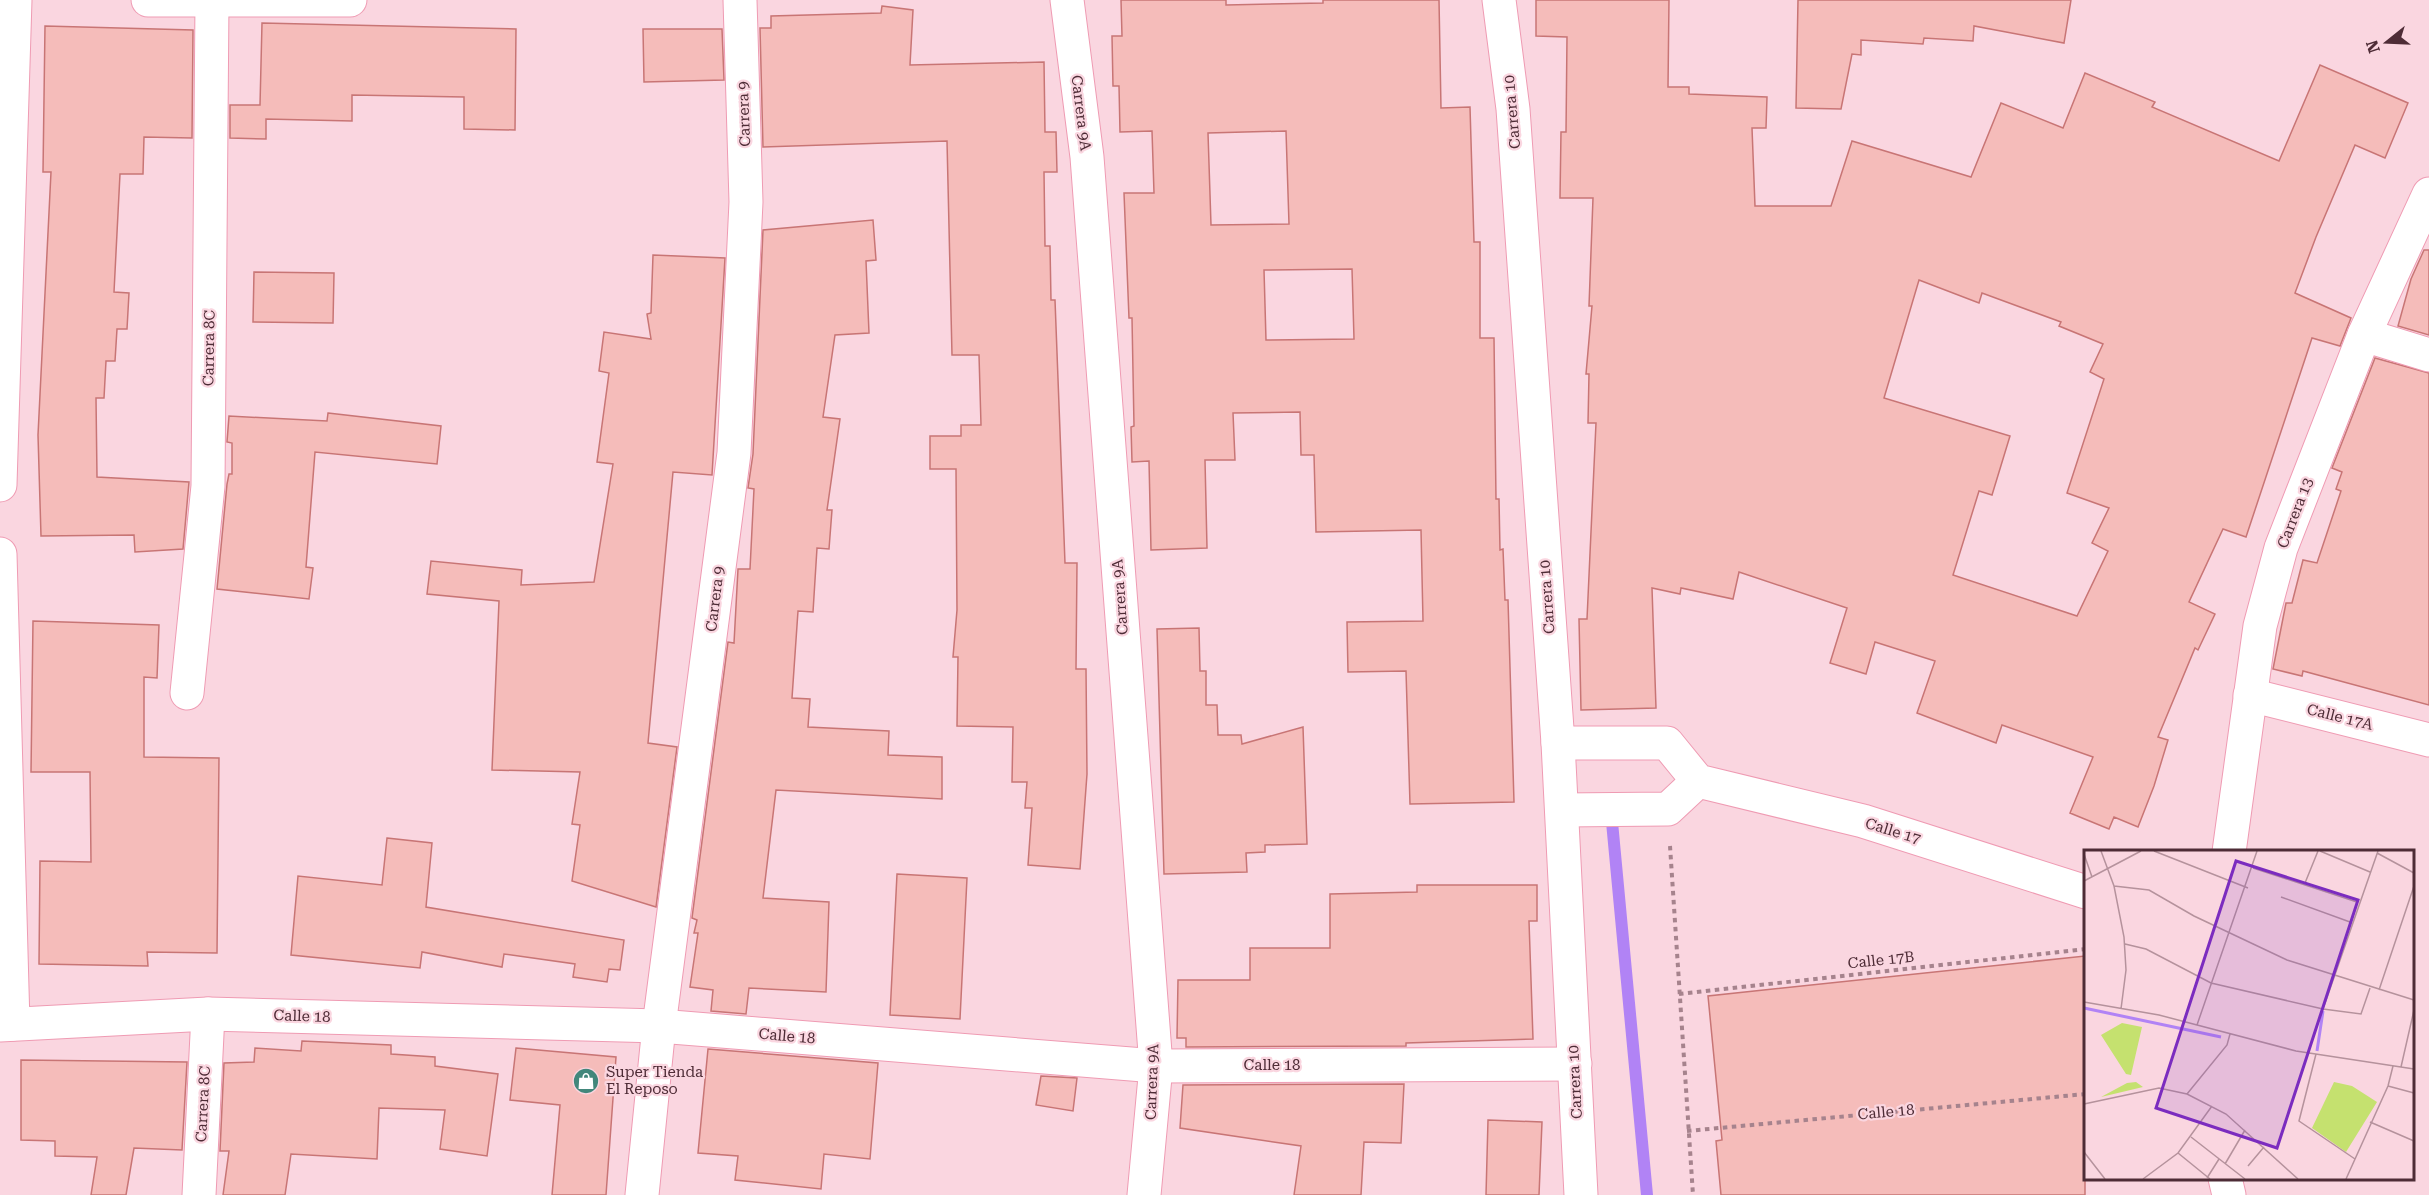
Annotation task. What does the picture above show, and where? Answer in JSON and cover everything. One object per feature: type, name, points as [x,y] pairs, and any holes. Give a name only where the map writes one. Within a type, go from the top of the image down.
[{"type":"street","points":[[0,485],[15,0]]},
{"type":"street","points":[[148,0],[350,0]]},
{"type":"street","name":"Carrera 9","points":[[642,1195],[659,1026],[734,453],[746,202],[740,0]]},
{"type":"street","name":"Carrera 9A","points":[[1067,0],[1087,157],[1156,1066],[1144,1195]]},
{"type":"street","name":"Carrera 10","points":[[1499,0],[1512,109],[1558,743],[1581,1195]]},
{"type":"street","name":"Carrera 8C","points":[[187,693],[207,486],[212,1]]},
{"type":"street","name":"Carrera 13","points":[[2229,850],[2260,626],[2281,549],[2364,335],[2429,194]]},
{"type":"street","points":[[2364,335],[2429,355]]},
{"type":"street","points":[[0,554],[6,1024]]},
{"type":"street","name":"Calle 17A","points":[[2250,695],[2429,740]]},
{"type":"street","points":[[1558,743],[1667,743],[1698,781],[1668,810],[1562,810]]},
{"type":"street","name":"Calle 17","points":[[1698,781],[1863,821],[2084,892]]},
{"type":"street","name":"Carrera 8C","points":[[199,1195],[208,1014]]},
{"type":"street","name":"Calle 18","points":[[6,1024],[208,1014],[659,1026],[1156,1066],[1575,1064]]},
{"type":"street","points":[[2225,1180],[2229,1195]]},
{"type":"path","points":[[1668,810],[1687,1131],[1693,1195]]},
{"type":"path","name":"Calle 17B","points":[[1679,994],[2084,949]]},
{"type":"path","name":"Calle 18","points":[[1687,1131],[2084,1094]]},
{"type":"building","points":[[1121,0],[1226,0],[1226,5],[1323,3],[1323,0],[1439,0],[1441,108],[1470,107],[1474,242],[1480,242],[1480,338],[1494,338],[1496,499],[1499,499],[1500,550],[1503,549],[1505,600],[1508,600],[1514,802],[1410,804],[1406,671],[1348,672],[1347,622],[1423,621],[1421,530],[1316,532],[1314,455],[1301,455],[1300,412],[1233,413],[1235,460],[1205,460],[1207,548],[1151,550],[1149,461],[1132,462],[1131,427],[1134,426],[1132,318],[1129,318],[1124,193],[1154,193],[1152,131],[1120,132],[1119,86],[1113,86],[1112,36],[1122,36]],"holes":[[[1286,131],[1289,224],[1211,225],[1208,133]],[[1352,269],[1354,339],[1266,340],[1264,270]]]},
{"type":"building","points":[[1536,0],[1669,0],[1668,87],[1689,87],[1689,94],[1767,97],[1766,128],[1752,128],[1755,206],[1831,206],[1852,141],[1971,177],[2001,103],[2063,128],[2085,73],[2155,102],[2152,107],[2279,161],[2320,65],[2408,103],[2385,158],[2355,145],[2295,293],[2351,318],[2340,346],[2312,338],[2246,537],[2223,529],[2189,602],[2215,614],[2198,650],[2195,648],[2158,737],[2168,740],[2138,827],[2114,817],[2109,829],[2070,813],[2093,757],[2002,725],[1996,743],[1917,713],[1935,661],[1875,642],[1866,674],[1830,663],[1847,608],[1739,572],[1733,599],[1681,588],[1680,594],[1652,588],[1656,708],[1581,710],[1579,619],[1587,619],[1596,423],[1588,423],[1589,374],[1586,374],[1592,306],[1589,306],[1593,198],[1560,198],[1561,132],[1566,132],[1567,37],[1536,36]],"holes":[[[1919,280],[1979,303],[1982,293],[2061,322],[2059,326],[2103,344],[2090,372],[2104,379],[2067,493],[2109,508],[2092,543],[2108,551],[2077,616],[1953,575],[1979,491],[1992,495],[2010,436],[1884,398]]]},
{"type":"building","points":[[1798,0],[2071,0],[2064,43],[1974,26],[1973,41],[1924,38],[1923,44],[1861,40],[1861,55],[1852,54],[1841,109],[1796,108]]},
{"type":"building","points":[[882,6],[913,10],[910,65],[1044,62],[1045,132],[1056,132],[1057,172],[1044,172],[1045,246],[1050,246],[1051,300],[1055,300],[1065,563],[1077,563],[1076,669],[1086,669],[1087,774],[1080,869],[1028,865],[1032,808],[1025,808],[1027,782],[1012,782],[1013,727],[957,726],[958,657],[953,657],[957,610],[956,469],[930,469],[930,436],[961,436],[961,425],[981,425],[979,355],[952,355],[947,141],[763,147],[760,28],[771,28],[771,16],[881,13]]},
{"type":"building","points":[[262,23],[516,29],[515,130],[464,129],[464,97],[352,95],[352,121],[266,119],[266,139],[230,138],[230,105],[260,105]]},
{"type":"building","points":[[45,26],[193,30],[192,138],[144,137],[143,174],[120,174],[114,292],[129,293],[127,329],[117,329],[115,361],[106,361],[104,398],[96,398],[97,477],[189,482],[183,549],[135,552],[134,535],[41,536],[38,435],[51,172],[43,172]]},
{"type":"building","points":[[643,29],[722,29],[724,80],[644,82]]},
{"type":"building","points":[[873,220],[876,260],[866,261],[869,333],[835,335],[823,417],[840,419],[827,510],[832,510],[829,549],[817,548],[813,612],[798,611],[792,698],[810,699],[808,727],[889,731],[888,755],[942,757],[942,799],[776,790],[763,898],[829,902],[826,992],[749,988],[746,1014],[711,1011],[713,990],[690,987],[698,933],[694,933],[697,920],[692,918],[728,642],[734,643],[738,569],[750,569],[754,489],[748,488],[753,454],[763,230]]},
{"type":"building","points":[[2424,250],[2429,250],[2429,335],[2398,326],[2411,279]]},
{"type":"building","points":[[653,255],[725,258],[712,475],[673,472],[648,743],[677,747],[656,907],[572,881],[580,825],[572,824],[580,772],[492,770],[499,601],[427,594],[431,561],[522,570],[521,585],[594,582],[613,464],[597,462],[609,373],[599,371],[604,332],[651,339],[647,314],[651,313]]},
{"type":"building","points":[[254,272],[334,273],[333,323],[253,322]]},
{"type":"building","points":[[2375,358],[2429,373],[2429,705],[2303,671],[2302,676],[2273,669],[2286,603],[2292,603],[2303,560],[2317,563],[2341,491],[2336,489],[2342,472],[2332,468]]},
{"type":"building","points":[[328,413],[441,426],[437,464],[315,452],[306,567],[313,568],[309,599],[217,589],[227,484],[229,474],[232,474],[232,443],[227,442],[229,416],[327,421]]},
{"type":"building","points":[[33,621],[159,625],[157,678],[144,677],[144,757],[219,758],[217,953],[147,952],[148,966],[39,964],[40,861],[91,862],[90,772],[31,772]]},
{"type":"building","points":[[1199,628],[1200,671],[1206,671],[1206,705],[1217,705],[1218,735],[1241,735],[1242,744],[1303,727],[1307,844],[1265,845],[1265,852],[1246,853],[1247,872],[1164,874],[1157,629]]},
{"type":"building","points":[[387,838],[432,843],[426,907],[624,940],[620,970],[609,969],[607,982],[573,977],[575,964],[504,954],[502,967],[422,952],[420,968],[291,955],[298,876],[382,885]]},
{"type":"building","points":[[897,874],[967,878],[960,1019],[890,1015]]},
{"type":"building","points":[[1417,885],[1537,885],[1537,921],[1529,921],[1533,1039],[1406,1043],[1406,1046],[1186,1047],[1186,1038],[1177,1038],[1178,980],[1250,980],[1250,948],[1330,948],[1330,894],[1417,892]]},
{"type":"building","points":[[2084,956],[2085,1195],[1721,1195],[1716,1141],[1722,1140],[1708,996]]},
{"type":"building","points":[[302,1041],[391,1045],[391,1054],[435,1057],[435,1066],[498,1074],[487,1156],[440,1149],[445,1110],[379,1108],[377,1159],[291,1154],[285,1195],[223,1195],[229,1151],[220,1151],[224,1063],[254,1062],[255,1048],[301,1051]]},
{"type":"building","points":[[516,1048],[616,1057],[606,1195],[552,1195],[560,1105],[510,1100]]},
{"type":"building","points":[[708,1049],[878,1063],[870,1159],[824,1154],[821,1189],[735,1180],[738,1156],[698,1153]]},
{"type":"building","points":[[21,1060],[187,1062],[182,1150],[134,1148],[126,1195],[91,1195],[97,1157],[55,1156],[55,1141],[21,1140]]},
{"type":"building","points":[[1041,1076],[1077,1078],[1073,1111],[1036,1105]]},
{"type":"building","points":[[1404,1084],[1401,1143],[1364,1142],[1361,1195],[1294,1195],[1301,1146],[1180,1128],[1183,1085]]},
{"type":"building","points":[[1488,1120],[1542,1122],[1539,1195],[1486,1195]]},
{"type":"waterway","points":[[1612,822],[1647,1195]]},
{"type":"place","name":"Super Tienda El Reposo","points":[[586,1081]]}]
